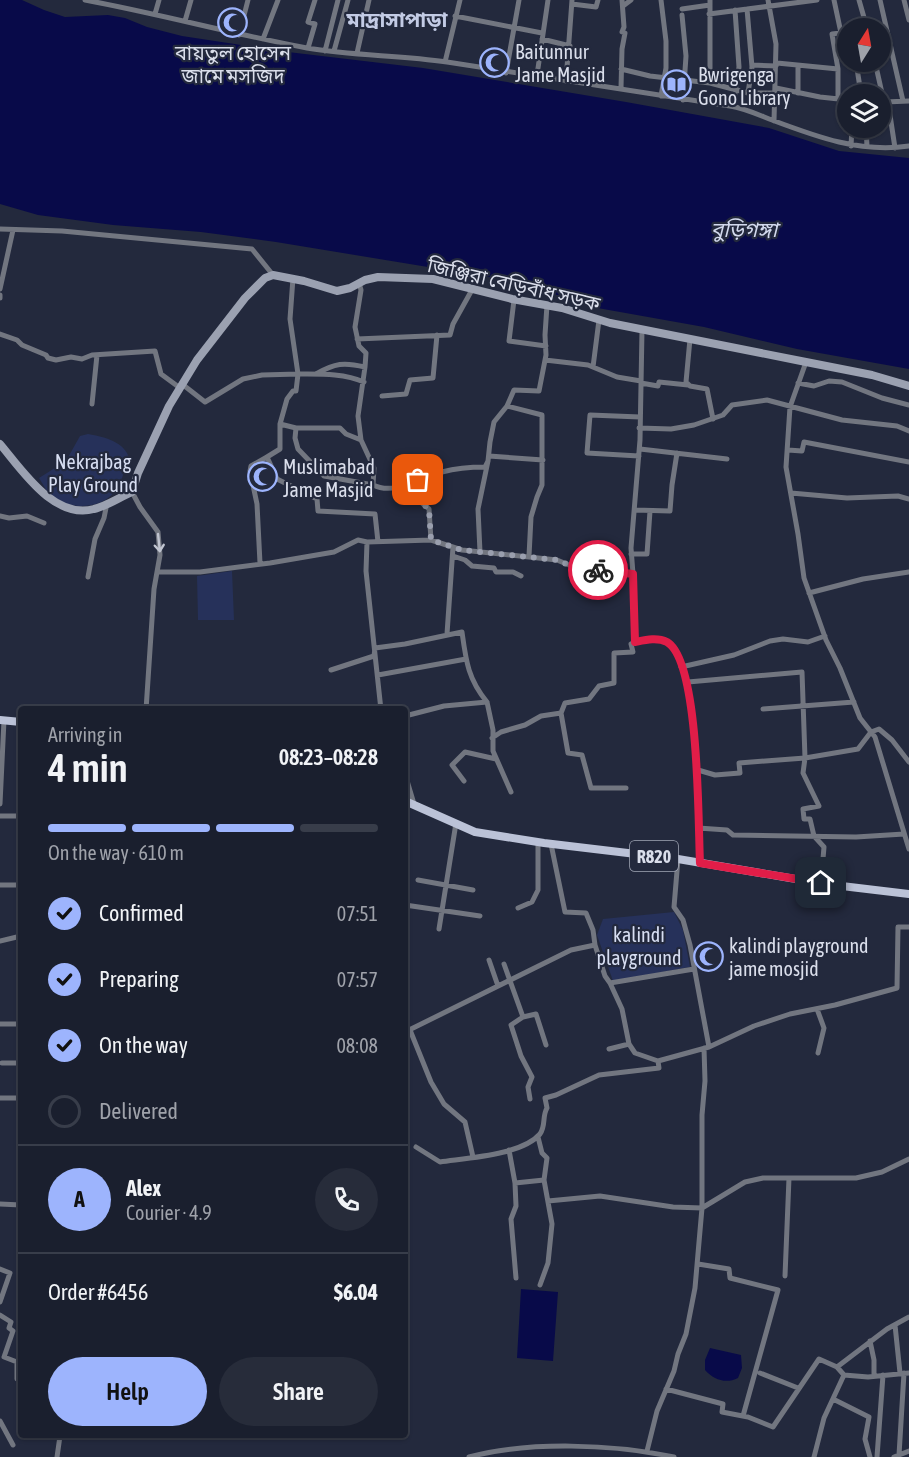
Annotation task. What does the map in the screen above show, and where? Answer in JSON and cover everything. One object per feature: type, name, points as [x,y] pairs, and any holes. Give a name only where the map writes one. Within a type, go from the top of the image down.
[{"type":"main road","points":[[2,720],[18,722]]},
{"type":"main road","name":"R820","points":[[408,802],[475,832],[551,844],[678,859],[821,883],[909,894]]},
{"type":"street","points":[[85,0],[325,51],[445,62],[733,106],[851,146],[895,148],[909,146]]},
{"type":"street","points":[[124,8],[126,0]]},
{"type":"street","points":[[155,14],[159,0]]},
{"type":"street","points":[[186,21],[191,0]]},
{"type":"street","points":[[239,34],[248,0]]},
{"type":"street","points":[[263,39],[278,0]]},
{"type":"street","points":[[309,48],[315,24],[308,22],[315,0]]},
{"type":"street","points":[[325,51],[338,0]]},
{"type":"street","points":[[334,51],[348,0]]},
{"type":"street","points":[[357,53],[369,0]]},
{"type":"street","points":[[445,62],[460,0]]},
{"type":"street","points":[[506,73],[519,0]]},
{"type":"street","points":[[537,75],[548,0]]},
{"type":"street","points":[[566,81],[572,2],[597,7],[598,0]]},
{"type":"street","points":[[621,88],[625,33],[622,32],[624,27],[622,3],[631,0]]},
{"type":"street","points":[[661,0],[666,41],[661,96]]},
{"type":"street","points":[[709,14],[747,9],[769,3],[817,0]]},
{"type":"street","points":[[834,0],[841,33],[832,34],[837,63]]},
{"type":"street","points":[[859,0],[864,18]]},
{"type":"street","points":[[880,0],[906,101],[891,102]]},
{"type":"street","points":[[904,0],[909,19]]},
{"type":"street","points":[[683,100],[686,46],[682,12],[710,3],[710,83]]},
{"type":"street","points":[[769,3],[776,44],[774,121]]},
{"type":"street","points":[[747,9],[752,66],[748,93]]},
{"type":"street","points":[[733,106],[738,66],[735,10]]},
{"type":"street","points":[[455,16],[514,27],[570,46]]},
{"type":"street","points":[[738,66],[776,66],[777,63],[791,63],[798,66],[837,69]]},
{"type":"street","points":[[798,66],[798,93]]},
{"type":"street","points":[[621,69],[664,78],[710,83],[748,93],[776,91],[837,98]]},
{"type":"street","points":[[891,131],[895,148]]},
{"type":"street","points":[[851,138],[851,146]]},
{"type":"street","points":[[867,138],[867,146]]},
{"type":"street","points":[[0,229],[62,231],[252,249],[273,275],[265,278],[245,298],[197,360],[155,435],[129,494],[93,510],[70,510],[60,506],[25,474],[0,444]]},
{"type":"street","points":[[0,289],[13,230]]},
{"type":"street","name":"জিঞ্জিরা বেড়িবাঁধ সড়ক","points":[[273,275],[294,278],[337,291],[378,277],[416,278],[473,288],[642,330],[872,375],[909,386]]},
{"type":"street","points":[[260,563],[257,504],[250,471],[251,466],[280,449],[280,424],[287,399],[296,391],[298,374],[290,319],[294,278]]},
{"type":"street","points":[[359,284],[361,290],[355,327],[359,348],[366,353],[358,416],[361,440],[374,468],[373,485]]},
{"type":"street","points":[[357,339],[450,334],[473,288]]},
{"type":"street","points":[[514,300],[509,341],[546,346]]},
{"type":"street","points":[[480,552],[478,509],[494,422],[507,406],[514,390],[539,391],[545,360],[546,305]]},
{"type":"street","points":[[593,367],[599,320]]},
{"type":"street","points":[[635,642],[631,554],[640,449],[642,330]]},
{"type":"street","points":[[0,334],[17,340],[22,345],[51,359],[61,360],[71,357],[82,359],[97,355],[155,351],[161,374],[205,402],[243,379],[262,375],[316,374],[353,378],[364,382]]},
{"type":"street","points":[[382,396],[406,394],[410,380],[433,378],[436,335]]},
{"type":"street","points":[[688,385],[686,378],[690,339]]},
{"type":"street","points":[[92,404],[97,355]]},
{"type":"street","points":[[545,360],[593,367],[617,377],[658,386],[659,382],[707,388],[713,419]]},
{"type":"street","points":[[806,362],[790,407],[786,466],[804,578],[825,636],[860,718],[875,738],[882,755],[909,849]]},
{"type":"street","points":[[316,374],[329,367],[345,363],[365,367]]},
{"type":"street","points":[[798,383],[814,386],[829,381],[842,382],[909,405]]},
{"type":"street","points":[[639,428],[670,429],[694,425],[723,415],[732,405],[767,400],[843,420],[897,426],[909,431]]},
{"type":"street","points":[[507,406],[542,415],[542,486],[531,518],[529,556]]},
{"type":"street","points":[[639,456],[587,453],[590,415],[640,417]]},
{"type":"street","points":[[280,424],[296,428],[340,428],[361,440]]},
{"type":"street","points":[[296,428],[295,438],[298,449],[324,476],[378,487],[403,487],[441,472],[467,467],[485,467],[489,459]]},
{"type":"street","points":[[788,450],[802,451],[804,442],[909,462]]},
{"type":"street","points":[[640,449],[728,459]]},
{"type":"street","points":[[634,510],[670,511],[677,453]]},
{"type":"street","points":[[267,457],[276,480],[317,499],[318,511],[375,514],[378,542]]},
{"type":"street","points":[[489,459],[543,460]]},
{"type":"street","points":[[418,480],[425,486],[422,488],[422,503],[429,509],[431,540]]},
{"type":"street","points":[[791,493],[847,498],[898,496],[909,499]]},
{"type":"street","points":[[129,494],[158,532],[160,555],[146,706]]},
{"type":"street","points":[[88,577],[94,539],[104,518],[107,503]]},
{"type":"street","points":[[631,554],[647,554],[650,511]]},
{"type":"street","points":[[0,516],[9,518],[27,516],[44,523]]},
{"type":"street","points":[[157,572],[200,572],[334,552],[358,540],[367,542],[431,540],[480,552],[557,560],[576,568],[633,574]]},
{"type":"street","points":[[367,542],[366,571],[381,706]]},
{"type":"street","points":[[447,634],[453,547]]},
{"type":"street","points":[[453,556],[465,560],[472,566],[494,567],[496,572],[513,572],[521,576]]},
{"type":"street","points":[[809,593],[863,579],[909,572]]},
{"type":"street","points":[[374,656],[375,648],[462,632],[466,659],[473,681],[488,702],[493,730],[493,751],[511,792]]},
{"type":"street","points":[[681,667],[734,655],[770,641],[783,639],[808,642],[825,636]]},
{"type":"street","points":[[626,788],[591,788],[582,755],[568,753],[561,713],[565,703],[590,699],[599,686],[614,683],[614,653],[633,652],[631,644],[635,642],[654,639],[667,642],[674,649],[681,667],[692,709],[698,771],[700,863]]},
{"type":"street","points":[[331,670],[374,656]]},
{"type":"street","points":[[378,675],[466,659]]},
{"type":"street","points":[[688,681],[802,672],[805,758],[803,773],[819,806],[803,808],[804,819],[810,819],[814,836],[825,847],[821,883]]},
{"type":"street","points":[[408,715],[444,706],[488,702]]},
{"type":"street","points":[[763,709],[854,702]]},
{"type":"street","points":[[492,738],[541,716],[561,713]]},
{"type":"street","points":[[0,804],[2,720]]},
{"type":"street","points":[[698,771],[716,775],[740,773],[739,763],[805,758],[858,749],[871,732],[879,729],[892,740],[909,762]]},
{"type":"street","points":[[464,781],[452,765],[465,752],[496,759]]},
{"type":"street","points":[[408,784],[414,804]]},
{"type":"street","points":[[0,816],[18,816]]},
{"type":"street","points":[[439,929],[456,823]]},
{"type":"street","points":[[698,828],[728,830],[733,835],[856,837],[904,834]]},
{"type":"street","points":[[519,908],[532,902],[538,890],[538,842]]},
{"type":"street","points":[[551,844],[565,912],[586,913],[605,976],[621,1009],[629,1044],[635,1053],[658,1060],[707,1047],[754,1026],[789,1014],[897,988],[898,927],[909,927]]},
{"type":"street","points":[[647,1451],[657,1411],[674,1371],[691,1314],[698,1264],[702,1208],[702,1114],[707,1047],[683,920],[674,907],[678,859]]},
{"type":"street","points":[[418,880],[472,890]]},
{"type":"street","points":[[0,885],[18,885]]},
{"type":"street","points":[[408,905],[480,916]]},
{"type":"street","points":[[0,941],[18,937]]},
{"type":"street","points":[[408,1031],[571,951],[595,945]]},
{"type":"street","points":[[489,960],[498,986]]},
{"type":"street","points":[[504,964],[523,1017]]},
{"type":"street","points":[[610,983],[694,969]]},
{"type":"street","points":[[817,1009],[824,1028],[818,1053]]},
{"type":"street","points":[[530,1099],[528,1087],[532,1077],[521,1056],[511,1025],[523,1017],[536,1014],[546,1045]]},
{"type":"street","points":[[0,1024],[18,1024]]},
{"type":"street","points":[[408,1033],[444,1104],[465,1122],[473,1157]]},
{"type":"street","points":[[609,1049],[629,1044]]},
{"type":"street","points":[[416,1147],[440,1162],[517,1149],[538,1137],[544,1129],[544,1113],[547,1107],[545,1098],[599,1075],[660,1068],[658,1060]]},
{"type":"street","points":[[2,1063],[18,1063]]},
{"type":"street","points":[[0,1098],[18,1098]]},
{"type":"street","points":[[538,1137],[542,1153],[548,1158],[544,1180],[552,1224],[548,1263],[540,1285]]},
{"type":"street","points":[[509,1150],[515,1183],[516,1206],[511,1219],[516,1278]]},
{"type":"street","points":[[548,1201],[600,1196],[673,1207],[702,1208],[745,1182],[763,1178],[856,1178],[882,1172],[909,1159]]},
{"type":"street","points":[[784,1276],[789,1178]]},
{"type":"street","points":[[515,1183],[544,1180]]},
{"type":"street","points":[[0,1204],[18,1205]]},
{"type":"street","points":[[698,1264],[729,1269],[730,1278],[777,1290],[743,1416]]},
{"type":"street","points":[[0,1269],[10,1273],[0,1302]]},
{"type":"street","points":[[0,1315],[11,1322],[9,1328],[13,1331],[4,1357],[17,1362],[18,1379]]},
{"type":"street","points":[[837,1367],[870,1341],[909,1317]]},
{"type":"street","points":[[894,1325],[904,1373],[896,1456],[909,1451]]},
{"type":"street","points":[[870,1341],[874,1360],[874,1376]]},
{"type":"street","points":[[666,1389],[723,1404],[722,1413],[743,1416],[773,1427],[819,1359],[837,1367],[844,1375],[874,1376],[904,1373]]},
{"type":"street","points":[[760,1373],[798,1388]]},
{"type":"street","points":[[814,1457],[824,1418],[844,1375]]},
{"type":"street","points":[[877,1457],[883,1375]]},
{"type":"street","points":[[833,1399],[869,1417],[865,1439],[870,1457]]},
{"type":"street","points":[[0,1421],[13,1445]]},
{"type":"street","points":[[57,1457],[60,1438]]},
{"type":"street","points":[[469,1457],[538,1447],[564,1446],[647,1451],[674,1457]]},
{"type":"green space","name":"Nekrajbag Play Ground","points":[[88,434],[105,438],[121,446],[128,455],[128,464],[117,488],[104,501],[89,506],[64,503],[51,496],[39,478],[66,461],[80,436]]},
{"type":"green space","points":[[232,571],[234,620],[198,620],[197,576]]},
{"type":"green space","name":"kalindi playground","points":[[674,912],[683,930],[690,967],[613,981],[597,935],[603,919]]},
{"type":"water","name":"বুড়িগঙ্গা","points":[[0,0],[22,0],[65,17],[108,15],[182,36],[288,52],[423,68],[626,102],[769,128],[839,151],[909,158],[909,369],[797,349],[704,327],[592,307],[519,282],[276,242],[38,215],[0,204]]},
{"type":"water","points":[[521,1289],[558,1292],[553,1361],[517,1358]]},
{"type":"water","points":[[710,1348],[741,1355],[742,1368],[738,1378],[729,1381],[720,1380],[705,1370],[705,1360]]},
{"type":"way so far","points":[[418,480],[425,486],[422,488],[422,503],[429,509],[431,540],[462,550],[557,560],[576,568],[598,570]]},
{"type":"place","name":"বায়তুল হোসেন জামে মসজিদ","points":[[233,22]]},
{"type":"place","name":"Baitunnur Jame Masjid","points":[[494,62]]},
{"type":"place","name":"Bwrigenga Gono Library","points":[[677,85]]},
{"type":"place","name":"Muslimabad Jame Masjid","points":[[262,477]]},
{"type":"place","name":"kalindi playground jame mosjid","points":[[708,956]]},
{"type":"district","name":"মাদ্রাসাপাড়া","points":[[397,19]]},
{"type":"route","points":[[598,570],[633,574],[635,642],[654,639],[667,642],[674,649],[681,667],[692,709],[698,771],[700,863],[821,883]]}]
